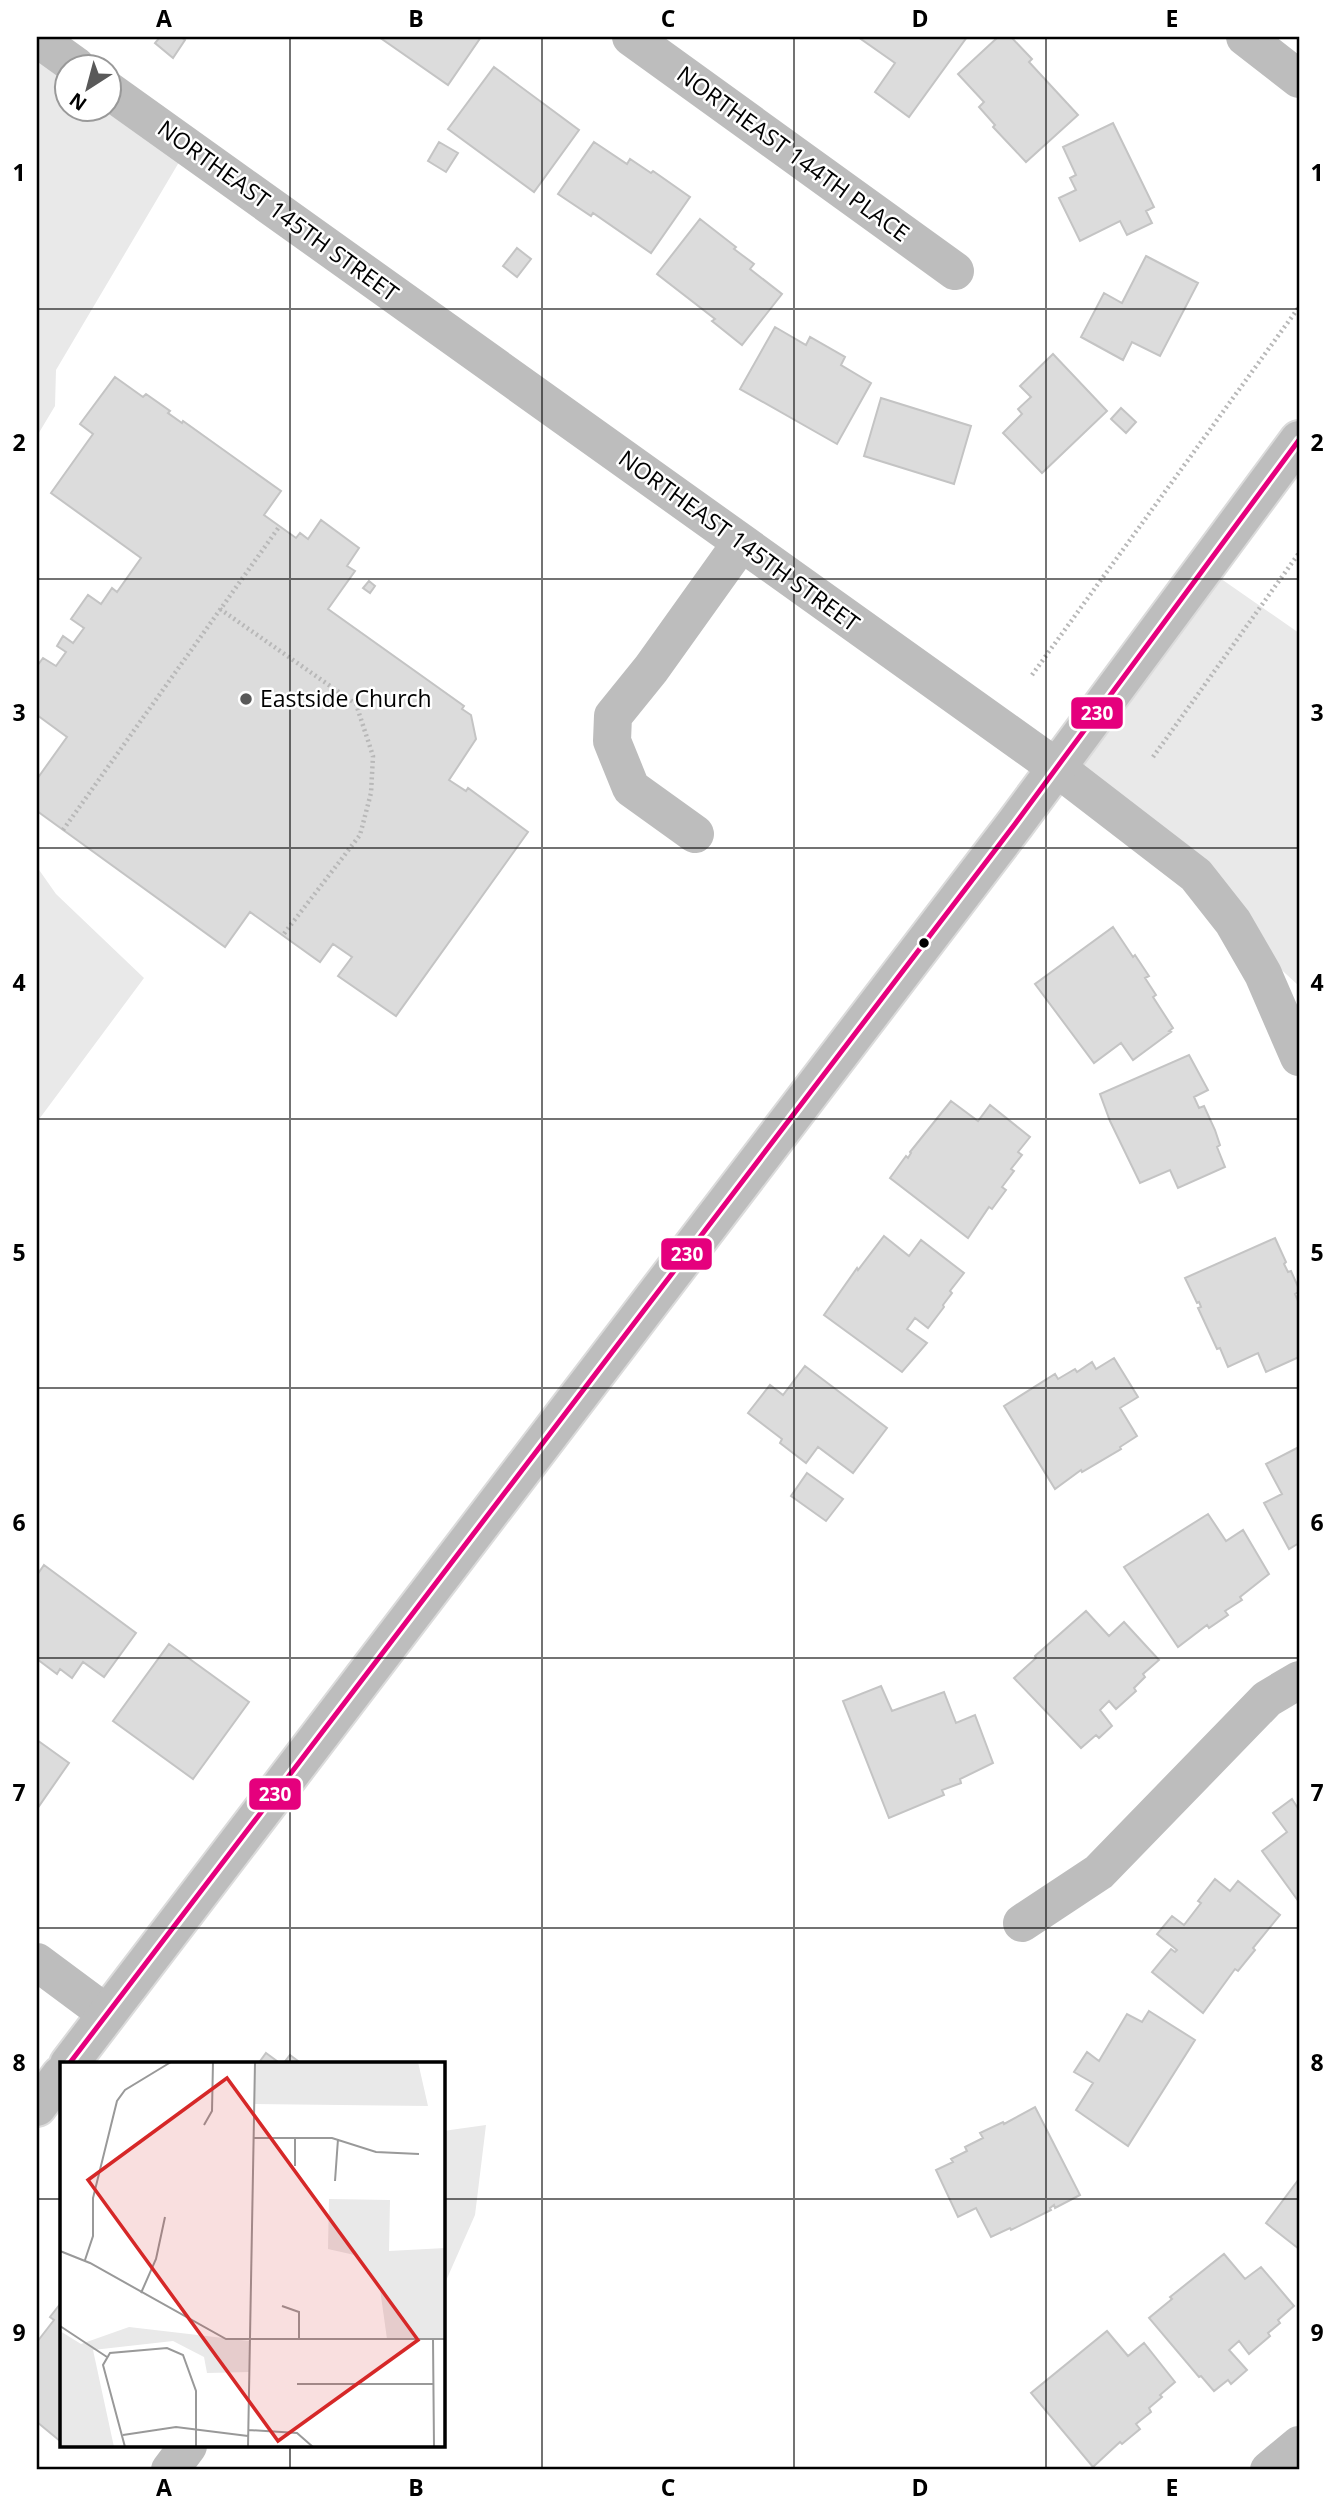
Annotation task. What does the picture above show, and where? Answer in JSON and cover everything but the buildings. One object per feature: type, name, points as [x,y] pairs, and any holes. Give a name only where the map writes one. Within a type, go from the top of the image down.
[{"type":"street","name":"NORTHEAST 144TH PLACE","points":[[631,37],[955,271]]},
{"type":"street","points":[[1245,37],[1299,79]]},
{"type":"street","points":[[37,38],[56,52]]},
{"type":"street","name":"NORTHEAST 145TH STREET","points":[[122,100],[1057,768],[1196,875],[1233,922],[1263,974],[1299,1057]]},
{"type":"street","points":[[71,2062],[1057,768],[1299,440]]},
{"type":"street","points":[[695,834],[631,788],[612,741],[613,716],[741,543]]},
{"type":"street","points":[[1022,1923],[1099,1872],[1267,1699],[1299,1680]]},
{"type":"street","points":[[37,1962],[107,2014]]},
{"type":"street","points":[[37,2107],[60,2076]]},
{"type":"street","points":[[1269,2470],[1299,2445]]},
{"type":"street","points":[[170,2470],[186,2448]]},
{"type":"path","points":[[1032,675],[1299,307]]},
{"type":"path","points":[[63,830],[279,527]]},
{"type":"path","points":[[1153,757],[1299,553]]},
{"type":"path","points":[[220,609],[356,704],[373,756],[371,793],[360,835],[283,935]]},
{"type":"shaded area","points":[[37,38],[52,52],[52,122],[122,122],[122,115],[188,147],[56,370],[55,406],[37,436]]},
{"type":"shaded area","points":[[1204,567],[1299,633],[1299,986],[1061,766]]},
{"type":"shaded area","points":[[37,867],[56,894],[144,978],[37,1122]]},
{"type":"shaded area","points":[[486,2125],[475,2215],[445,2283],[444,2282],[444,2131]]},
{"type":"transit line","name":"230","points":[[71,2062],[1015,824],[1299,440]]},
{"type":"place","name":"Eastside Church","points":[[246,699]]}]
